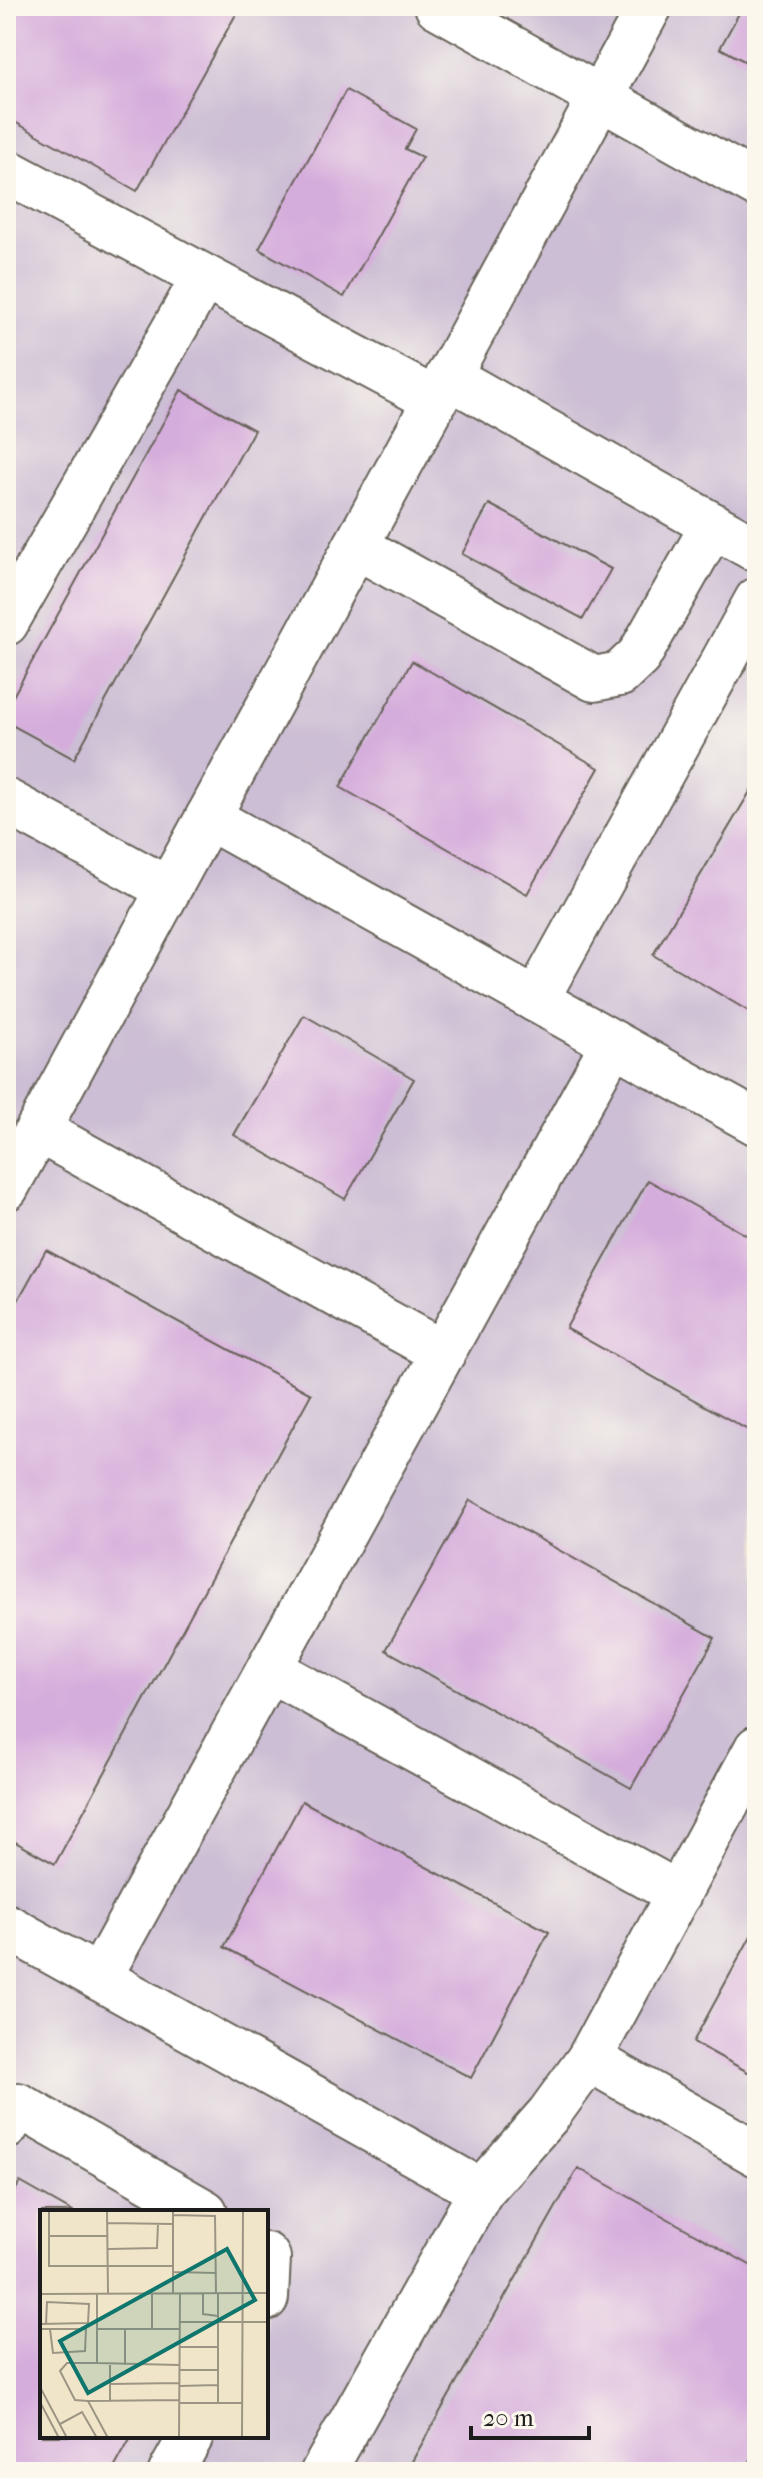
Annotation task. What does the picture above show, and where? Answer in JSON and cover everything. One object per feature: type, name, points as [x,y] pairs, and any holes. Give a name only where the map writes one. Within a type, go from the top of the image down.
[{"type":"lane","points":[[437,6],[757,185]]},
{"type":"lane","points":[[6,1188],[650,6]]},
{"type":"lane","points":[[6,171],[204,277],[441,388],[757,550]]},
{"type":"lane","points":[[6,623],[204,277]]},
{"type":"lane","points":[[356,546],[594,679],[620,674],[639,656],[713,525]]},
{"type":"lane","points":[[536,1000],[757,600]]},
{"type":"lane","points":[[6,801],[168,889]]},
{"type":"lane","points":[[208,817],[757,1123]]},
{"type":"lane","points":[[99,1978],[613,1043]]},
{"type":"lane","points":[[38,1130],[443,1353]]},
{"type":"lane","points":[[269,1669],[679,1894]]},
{"type":"lane","points":[[323,2472],[481,2191],[549,2114],[589,2059],[757,1748]]},
{"type":"lane","points":[[6,1926],[481,2191]]},
{"type":"lane","points":[[589,2059],[757,2154]]},
{"type":"lane","points":[[10,2110],[201,2210]]},
{"type":"lane","points":[[171,2472],[190,2438]]},
{"type":"shaded area","points":[[6,6],[757,6],[757,2472],[6,2472]]},
{"type":"building","points":[[6,6],[233,6],[239,9],[137,191],[6,117]]},
{"type":"building","points":[[743,6],[757,6],[757,68],[720,48]]},
{"type":"building","points":[[346,90],[416,129],[405,149],[422,157],[344,297],[259,249]]},
{"type":"building","points":[[181,390],[254,430],[74,759],[6,722],[6,709]]},
{"type":"building","points":[[489,504],[611,569],[583,619],[462,554]]},
{"type":"building","points":[[412,661],[599,768],[527,894],[340,787]]},
{"type":"building","points":[[757,780],[757,1016],[653,955]]},
{"type":"building","points":[[304,1015],[414,1079],[345,1199],[234,1135]]},
{"type":"building","points":[[648,1180],[757,1241],[757,1435],[566,1328]]},
{"type":"building","points":[[46,1250],[311,1394],[55,1864],[6,1837],[6,1322]]},
{"type":"building","points":[[470,1500],[715,1638],[631,1788],[386,1650]]},
{"type":"building","points":[[302,1801],[549,1932],[471,2078],[224,1947]]},
{"type":"building","points":[[757,1925],[757,2077],[693,2042]]},
{"type":"building","points":[[578,2168],[757,2269],[757,2449],[744,2472],[406,2472]]},
{"type":"building","points":[[20,2182],[69,2210],[40,2210],[40,2438],[131,2438],[112,2472],[6,2472],[6,2207]]}]
